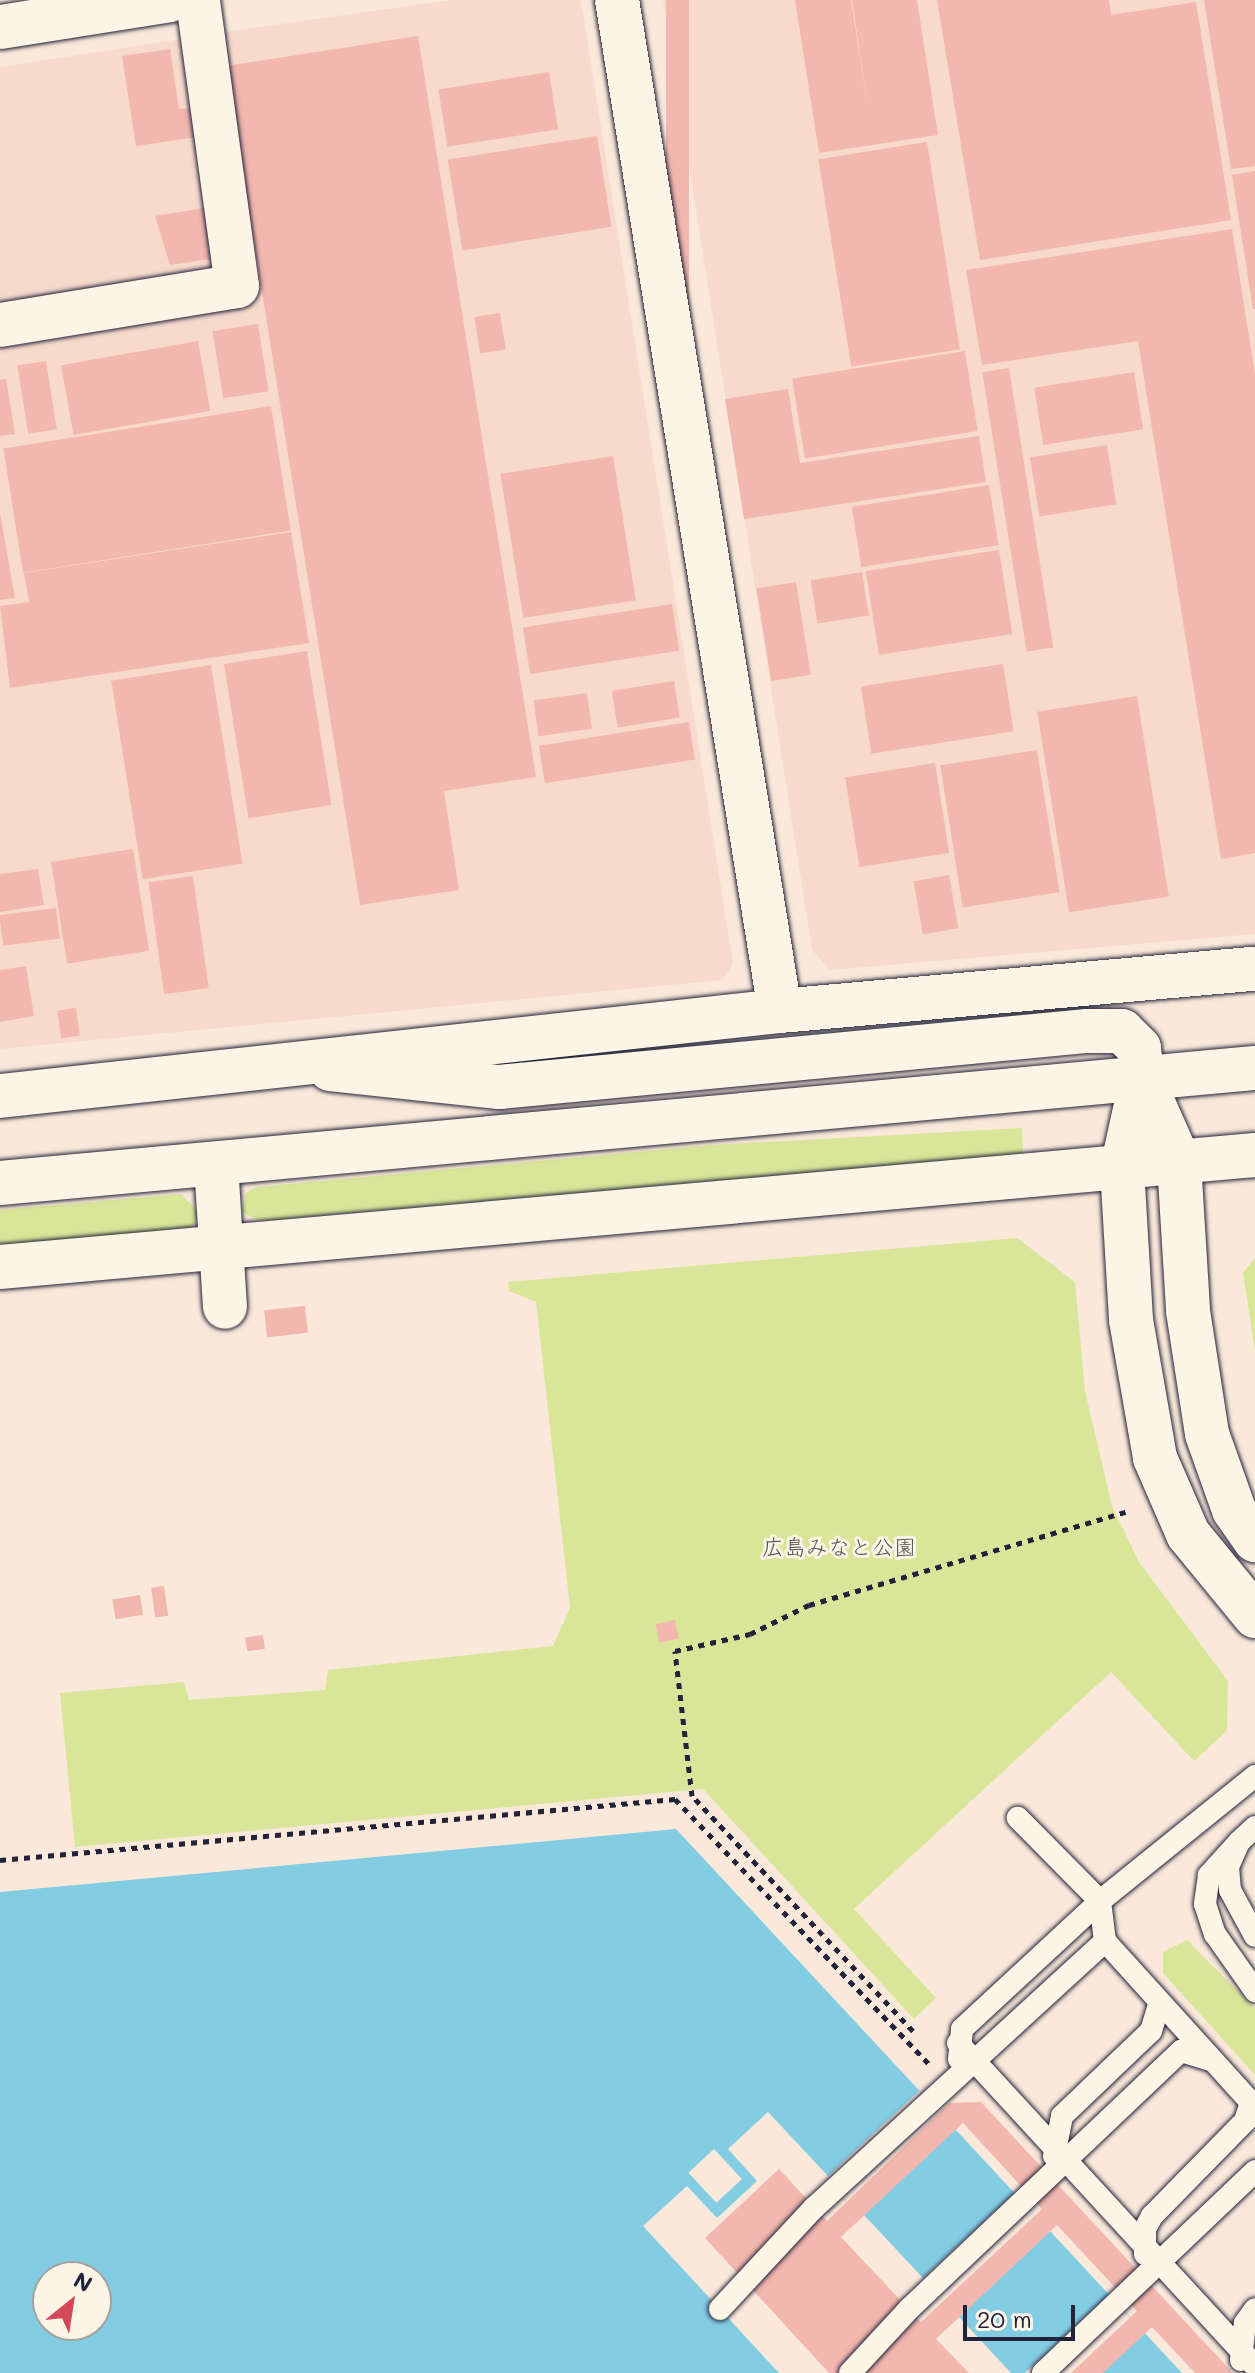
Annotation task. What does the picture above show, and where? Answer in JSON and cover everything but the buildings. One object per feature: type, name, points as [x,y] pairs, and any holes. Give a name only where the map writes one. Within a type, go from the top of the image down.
[{"type":"street","points":[[3,18],[170,0]]},
{"type":"street","points":[[0,325],[237,286],[198,0]]},
{"type":"street","points":[[617,0],[780,1011]]},
{"type":"street","points":[[0,1096],[780,1011],[1255,969]]},
{"type":"street","points":[[286,1065],[499,1087],[1122,1031],[1139,1048],[1142,1078],[1179,1162],[1188,1311],[1207,1434],[1234,1510],[1255,1540]]},
{"type":"street","points":[[0,1183],[1255,1068]]},
{"type":"street","points":[[1142,1078],[1122,1168],[1131,1320],[1155,1458],[1188,1534],[1255,1616]]},
{"type":"street","points":[[0,1267],[1255,1155]]},
{"type":"street","points":[[216,1164],[225,1307]]},
{"type":"lane","points":[[1248,2364],[1156,2268],[1142,2243],[961,2072],[958,2043],[962,2029],[1100,1901],[1255,1776]]},
{"type":"lane","points":[[1018,1818],[1100,1901],[1105,1941],[1159,2005],[1253,2104],[1245,2121],[1152,2216],[1142,2243]]},
{"type":"lane","points":[[1247,1834],[1228,1867],[1230,1890],[1255,1936]]},
{"type":"lane","points":[[1247,1834],[1209,1875],[1205,1904],[1215,1934],[1255,1991]]},
{"type":"lane","points":[[720,2309],[814,2208],[1105,1941]]},
{"type":"lane","points":[[1058,2161],[1062,2116],[1151,2031],[1159,2005]]},
{"type":"lane","points":[[850,2373],[909,2309],[1058,2161],[1181,2051],[1211,2060]]},
{"type":"lane","points":[[1043,2373],[1255,2171]]},
{"type":"lane","points":[[1248,2364],[1255,2309]]},
{"type":"path","points":[[913,2031],[692,1796],[675,1651],[750,1634],[809,1605],[1126,1512]]},
{"type":"path","points":[[681,1805],[692,1796]]},
{"type":"path","points":[[0,1860],[675,1799],[961,2072]]},
{"type":"shaded area","points":[[451,0],[581,0],[733,963],[723,980],[0,1049],[0,339],[254,298],[217,33]]},
{"type":"shaded area","points":[[663,0],[1255,0],[1255,934],[830,970],[812,950]]},
{"type":"shaded area","points":[[188,38],[218,254],[207,276],[0,311],[0,67]]},
{"type":"green space","points":[[1022,1128],[1023,1154],[260,1221],[242,1212],[245,1193],[257,1187],[711,1145]]},
{"type":"green space","points":[[181,1194],[200,1213],[190,1231],[0,1247],[0,1210]]},
{"type":"green space","name":"広島みなと公園","points":[[1017,1238],[1075,1282],[1085,1391],[1112,1506],[1139,1562],[1228,1681],[1227,1731],[1194,1761],[1111,1672],[854,1909],[936,1998],[914,2019],[703,1789],[75,1847],[60,1693],[184,1682],[189,1700],[325,1690],[328,1670],[553,1646],[570,1608],[536,1302],[509,1291],[508,1282]]},
{"type":"green space","points":[[1255,1258],[1255,1351],[1243,1273]]},
{"type":"green space","points":[[1187,1940],[1255,2008],[1255,2075],[1163,1973],[1163,1952]]},
{"type":"water","points":[[676,1829],[1182,2373],[0,2373],[0,1892]]},
{"type":"pier","points":[[919,2091],[955,2129],[864,2215],[923,2278],[1014,2193],[1050,2231],[959,2317],[1011,2373],[779,2373],[643,2226],[687,2186],[717,2218],[757,2181],[728,2149],[768,2112],[828,2176]]},
{"type":"pier","points":[[714,2149],[742,2179],[716,2203],[688,2173]]},
{"type":"pier","points":[[1108,2295],[1145,2333],[1102,2373],[1025,2373]]}]
